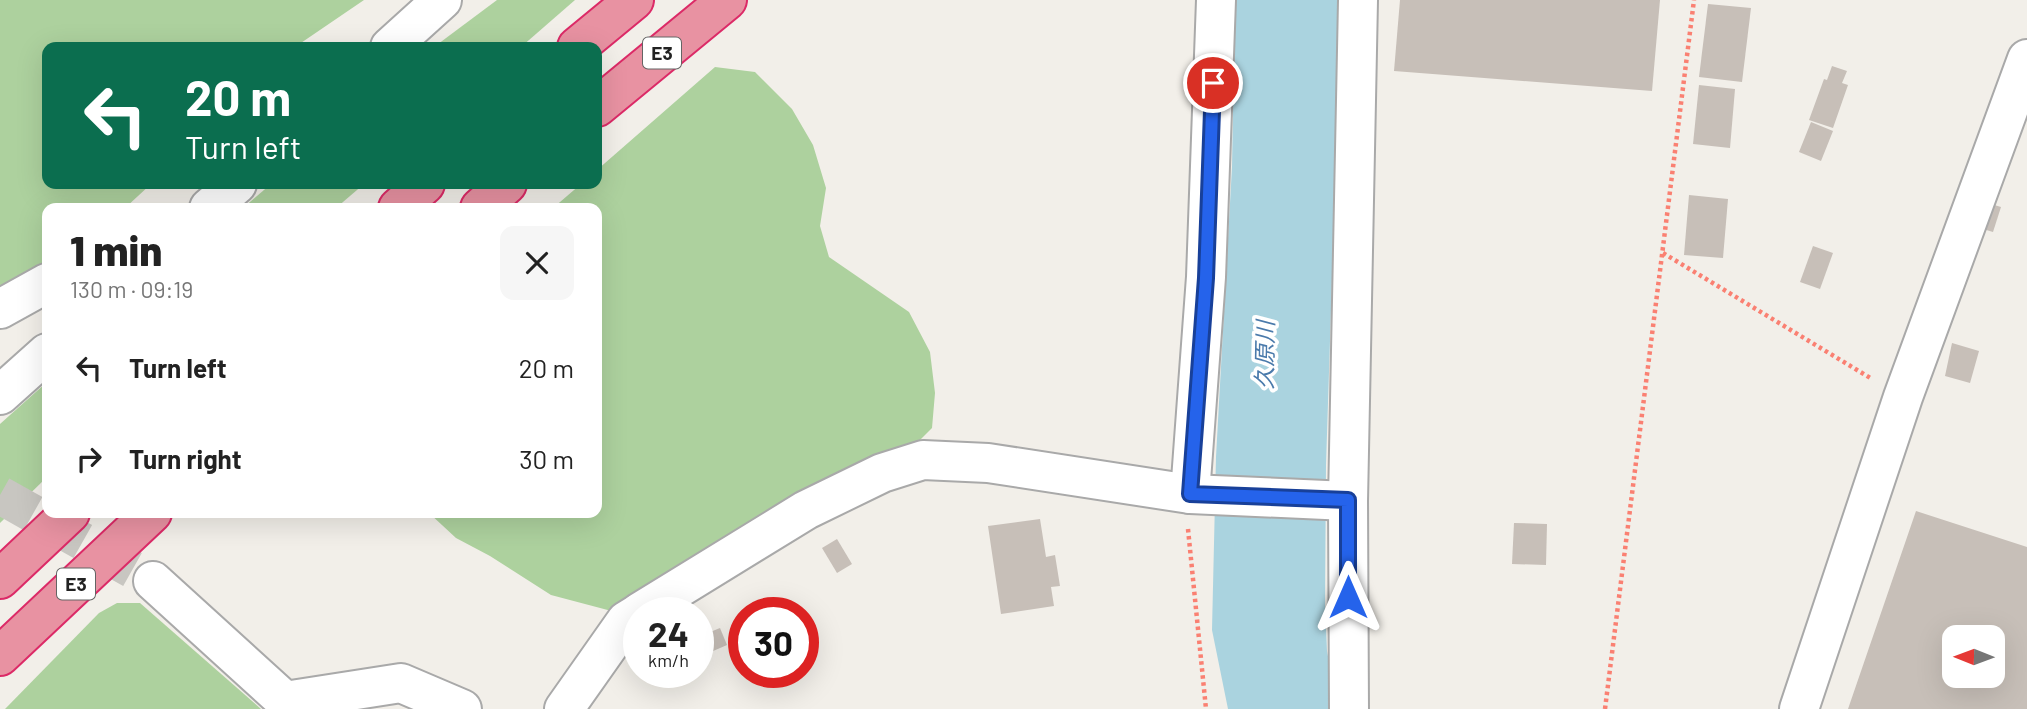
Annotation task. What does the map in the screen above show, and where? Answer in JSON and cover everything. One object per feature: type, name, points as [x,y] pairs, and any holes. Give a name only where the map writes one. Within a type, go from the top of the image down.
[{"type":"highway","points":[[583,42],[634,0]]},
{"type":"highway","name":"E3","points":[[602,103],[727,0]]},
{"type":"highway","points":[[404,203],[419,189]]},
{"type":"highway","points":[[486,203],[501,189]]},
{"type":"highway","name":"E3","points":[[0,579],[65,518]]},
{"type":"highway","name":"E3","points":[[0,656],[147,518]]},
{"type":"street","points":[[396,42],[442,0]]},
{"type":"street","points":[[1190,494],[1206,278],[1216,0]]},
{"type":"street","points":[[1349,709],[1336,499],[1358,0]]},
{"type":"street","points":[[1799,709],[1903,397],[2027,59]]},
{"type":"street","points":[[215,203],[231,189]]},
{"type":"street","points":[[0,309],[42,286]]},
{"type":"street","points":[[0,395],[42,357]]},
{"type":"street","points":[[665,597],[806,510],[882,473],[923,460],[988,463],[1190,494],[1336,499]]},
{"type":"street","points":[[153,581],[285,701],[401,683],[462,709]]},
{"type":"street","points":[[564,709],[623,625]]},
{"type":"path","points":[[1605,709],[1694,0]]},
{"type":"path","points":[[1663,253],[1903,397]]},
{"type":"path","points":[[1190,494],[1188,534],[1206,709]]},
{"type":"green space","points":[[0,0],[364,0],[302,42],[42,42],[42,189],[146,189],[130,203],[42,203],[42,285],[0,308]]},
{"type":"green space","points":[[497,0],[575,0],[527,42],[441,42]]},
{"type":"green space","points":[[715,67],[755,72],[792,109],[813,145],[826,188],[820,226],[829,257],[909,312],[930,352],[935,393],[932,428],[914,446],[647,597],[623,597],[623,611],[619,613],[551,595],[456,538],[434,518],[602,518],[602,203],[559,203],[575,189],[602,189],[602,166]]},
{"type":"green space","points":[[265,189],[358,189],[342,203],[249,203]]},
{"type":"green space","points":[[42,386],[42,482],[0,523],[0,424]]},
{"type":"green space","points":[[117,603],[140,603],[261,709],[5,709],[99,613]]},
{"type":"water","name":"久原川","points":[[1235,0],[1341,0],[1326,465],[1325,605],[1327,651],[1338,709],[1228,709],[1212,630],[1216,457],[1232,167]]},
{"type":"building","points":[[1400,0],[1660,0],[1652,91],[1394,71]]},
{"type":"building","points":[[1708,4],[1751,8],[1742,82],[1699,77]]},
{"type":"building","points":[[1832,66],[1847,71],[1842,83],[1848,85],[1833,128],[1809,120],[1824,79],[1827,80]]},
{"type":"building","points":[[1699,85],[1735,89],[1730,148],[1693,144]]},
{"type":"building","points":[[1811,122],[1833,131],[1821,161],[1799,152]]},
{"type":"building","points":[[1689,195],[1728,199],[1723,258],[1684,255]]},
{"type":"building","points":[[1991,204],[2001,207],[1993,232],[1983,229]]},
{"type":"building","points":[[1813,246],[1833,253],[1820,289],[1800,282]]},
{"type":"building","points":[[1952,343],[1979,351],[1970,383],[1945,376]]},
{"type":"building","points":[[1916,511],[2027,547],[2027,709],[1848,709]]},
{"type":"building","points":[[1040,519],[1046,557],[1055,555],[1060,586],[1051,587],[1054,606],[1001,614],[988,526]]},
{"type":"building","points":[[1514,523],[1547,524],[1546,565],[1512,564]]},
{"type":"building","points":[[837,539],[852,564],[837,573],[822,548]]},
{"type":"building","points":[[720,628],[727,645],[714,651],[714,630]]},
{"type":"tunnel","points":[[0,495],[153,581]]},
{"type":"route","points":[[1213,83],[1206,278],[1190,494],[1348,500],[1348,597]]}]
